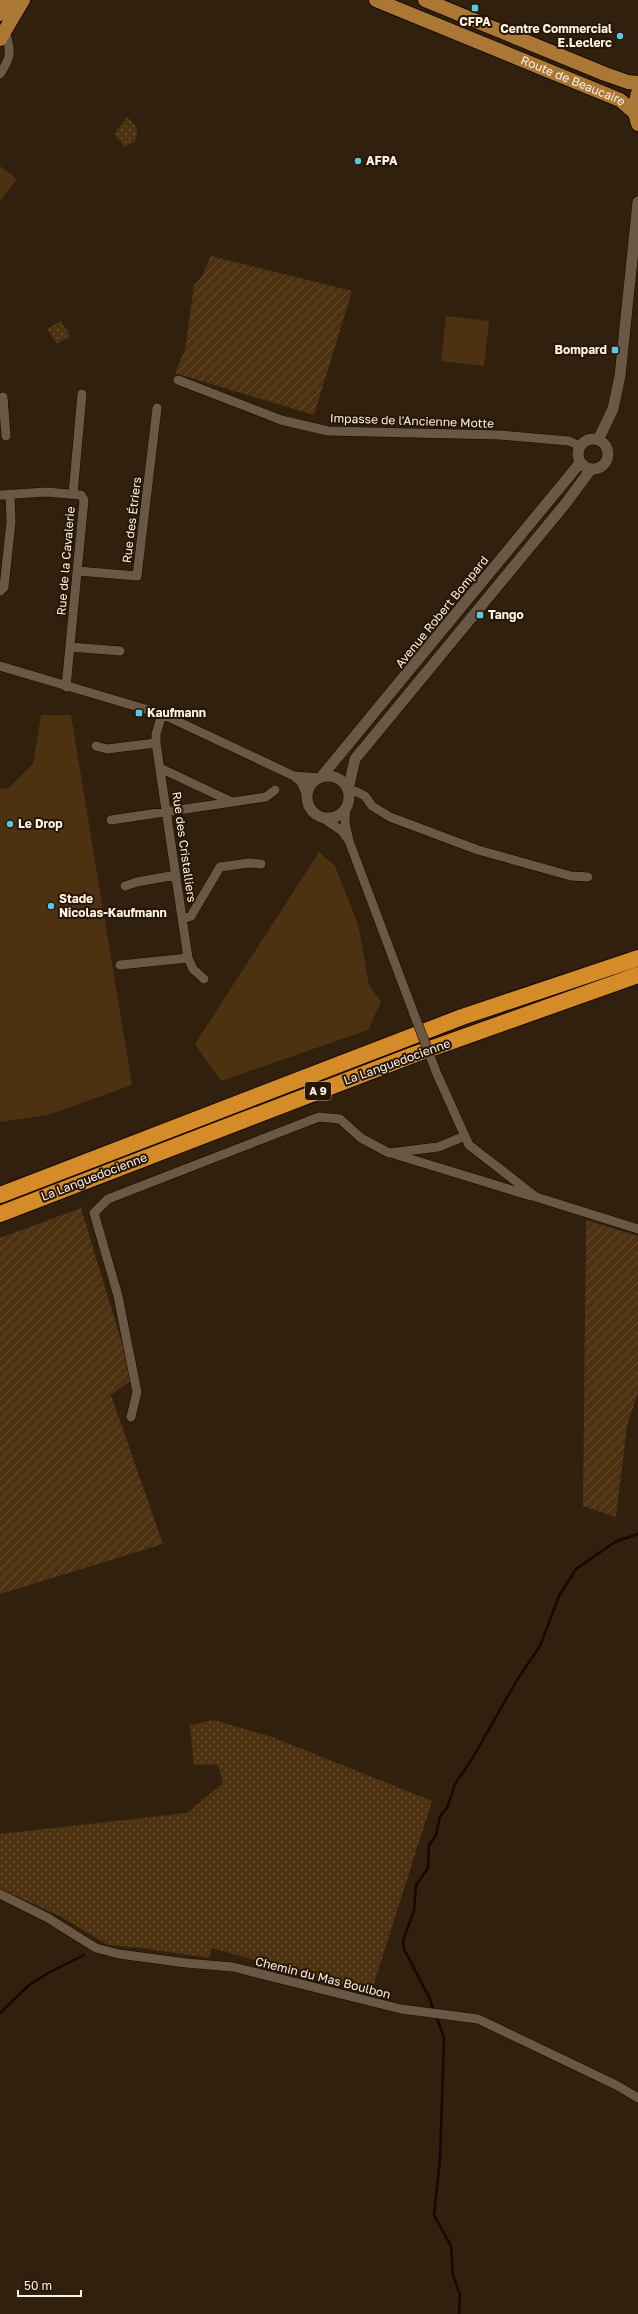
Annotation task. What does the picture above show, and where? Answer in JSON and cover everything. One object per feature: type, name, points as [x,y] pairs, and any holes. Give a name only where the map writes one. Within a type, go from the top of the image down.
[{"type":"highway","name":"La Languedocienne","points":[[0,1195],[462,1017],[638,958]]},
{"type":"highway","name":"La Languedocienne","points":[[0,1214],[390,1064],[638,975]]},
{"type":"main road","points":[[0,14],[8,0]]},
{"type":"main road","points":[[2,35],[23,0]]},
{"type":"main road","name":"Route de Beaucaire","points":[[376,0],[620,100],[636,118]]},
{"type":"main road","name":"Route de Beaucaire","points":[[425,0],[605,74],[628,82],[638,83]]},
{"type":"main road","points":[[636,118],[634,103],[638,93]]},
{"type":"street","points":[[0,74],[8,63],[11,49],[2,35]]},
{"type":"street","points":[[598,440],[613,409],[620,376],[638,202]]},
{"type":"street","name":"Impasse de l'Ancienne Motte","points":[[178,380],[282,420],[328,431],[500,435],[569,442],[580,446]]},
{"type":"street","points":[[72,494],[82,394]]},
{"type":"street","points":[[0,398],[3,397],[6,436]]},
{"type":"street","name":"Rue des Étriers","points":[[78,571],[137,576],[157,408]]},
{"type":"street","points":[[536,1197],[469,1145],[437,1074],[349,841],[345,828],[346,808],[355,759],[566,503],[591,469],[604,464],[608,456],[605,446],[598,440],[588,440],[580,446],[578,455],[580,463],[591,469]]},
{"type":"street","name":"Avenue Robert Bompard","points":[[321,777],[580,463]]},
{"type":"street","name":"Rue de la Cavalerie","points":[[0,495],[46,492],[81,495],[84,500],[66,687]]},
{"type":"street","points":[[0,591],[4,587],[11,522],[10,494]]},
{"type":"street","points":[[70,647],[120,651]]},
{"type":"street","points":[[0,666],[66,687],[162,714],[294,776],[301,782],[307,796],[310,809],[342,830],[349,841]]},
{"type":"street","name":"Rue des Cristalliers","points":[[162,714],[156,734],[156,743],[188,958],[193,970],[204,979]]},
{"type":"street","points":[[96,746],[107,749],[156,743]]},
{"type":"street","points":[[160,768],[232,802]]},
{"type":"street","points":[[294,776],[330,776],[338,778],[345,784],[348,792]]},
{"type":"street","points":[[307,796],[310,784],[321,777]]},
{"type":"street","points":[[111,820],[266,797],[275,790]]},
{"type":"street","points":[[348,792],[360,792],[372,806],[390,817],[478,850],[571,876],[588,877]]},
{"type":"street","points":[[323,818],[334,818],[346,808]]},
{"type":"street","points":[[183,919],[191,916],[220,867],[249,863],[261,864]]},
{"type":"street","points":[[125,886],[137,882],[176,875]]},
{"type":"street","points":[[120,965],[188,958]]},
{"type":"street","points":[[131,1417],[137,1392],[118,1296],[94,1213],[108,1200],[319,1116],[340,1119],[360,1138],[389,1153],[638,1229]]},
{"type":"street","points":[[389,1153],[438,1147],[465,1136]]},
{"type":"street","name":"Chemin du Mas Boulbon","points":[[0,1894],[48,1918],[96,1948],[119,1954],[186,1963],[233,1967],[401,2010],[478,2019],[616,2085],[638,2098]]},
{"type":"shaded area","points":[[127,117],[136,128],[137,134],[135,141],[125,147],[114,134]]},
{"type":"shaded area","points":[[0,166],[17,179],[0,201]]},
{"type":"shaded area","points":[[211,256],[352,291],[314,415],[175,373],[185,350],[194,285],[201,278]]},
{"type":"shaded area","points":[[446,316],[489,321],[484,366],[441,361]]},
{"type":"shaded area","points":[[61,321],[70,336],[57,344],[47,329]]},
{"type":"shaded area","name":"Stade Nicolas-Kaufmann","points":[[41,715],[71,715],[132,1085],[48,1115],[0,1122],[0,788],[8,789],[33,764]]},
{"type":"shaded area","points":[[319,852],[335,866],[358,924],[369,985],[381,1002],[368,1030],[221,1081],[195,1044]]},
{"type":"shaded area","points":[[81,1208],[133,1379],[111,1395],[163,1544],[0,1594],[0,1238]]},
{"type":"shaded area","points":[[586,1220],[638,1236],[638,1393],[627,1425],[616,1517],[583,1506]]},
{"type":"shaded area","points":[[214,1720],[272,1737],[432,1801],[371,1993],[212,1948],[209,1958],[142,1948],[108,1945],[58,1915],[0,1889],[0,1834],[187,1813],[223,1783],[218,1765],[194,1765],[190,1725]]},
{"type":"waterway","points":[[434,2011],[429,1997],[404,1949],[403,1940],[414,1911],[416,1885],[428,1868],[429,1845],[436,1835],[440,1816],[447,1808],[455,1784],[472,1759],[517,1680],[540,1646],[559,1596],[576,1569],[615,1542],[638,1534]]},
{"type":"waterway","points":[[0,2013],[29,1985],[50,1972],[84,1955]]},
{"type":"waterway","points":[[436,2015],[444,2038],[440,2159],[434,2215],[451,2246],[453,2275],[460,2295],[459,2314]]},
{"type":"place","name":"CFPA","points":[[475,8]]},
{"type":"place","name":"Centre Commercial E.Leclerc","points":[[620,36]]},
{"type":"place","name":"AFPA","points":[[358,161]]},
{"type":"place","name":"Bompard","points":[[615,350]]},
{"type":"place","name":"Tango","points":[[480,615]]},
{"type":"place","name":"Kaufmann","points":[[139,713]]},
{"type":"place","name":"Le Drop","points":[[10,824]]},
{"type":"place","name":"Stade Nicolas-Kaufmann","points":[[51,906]]}]
